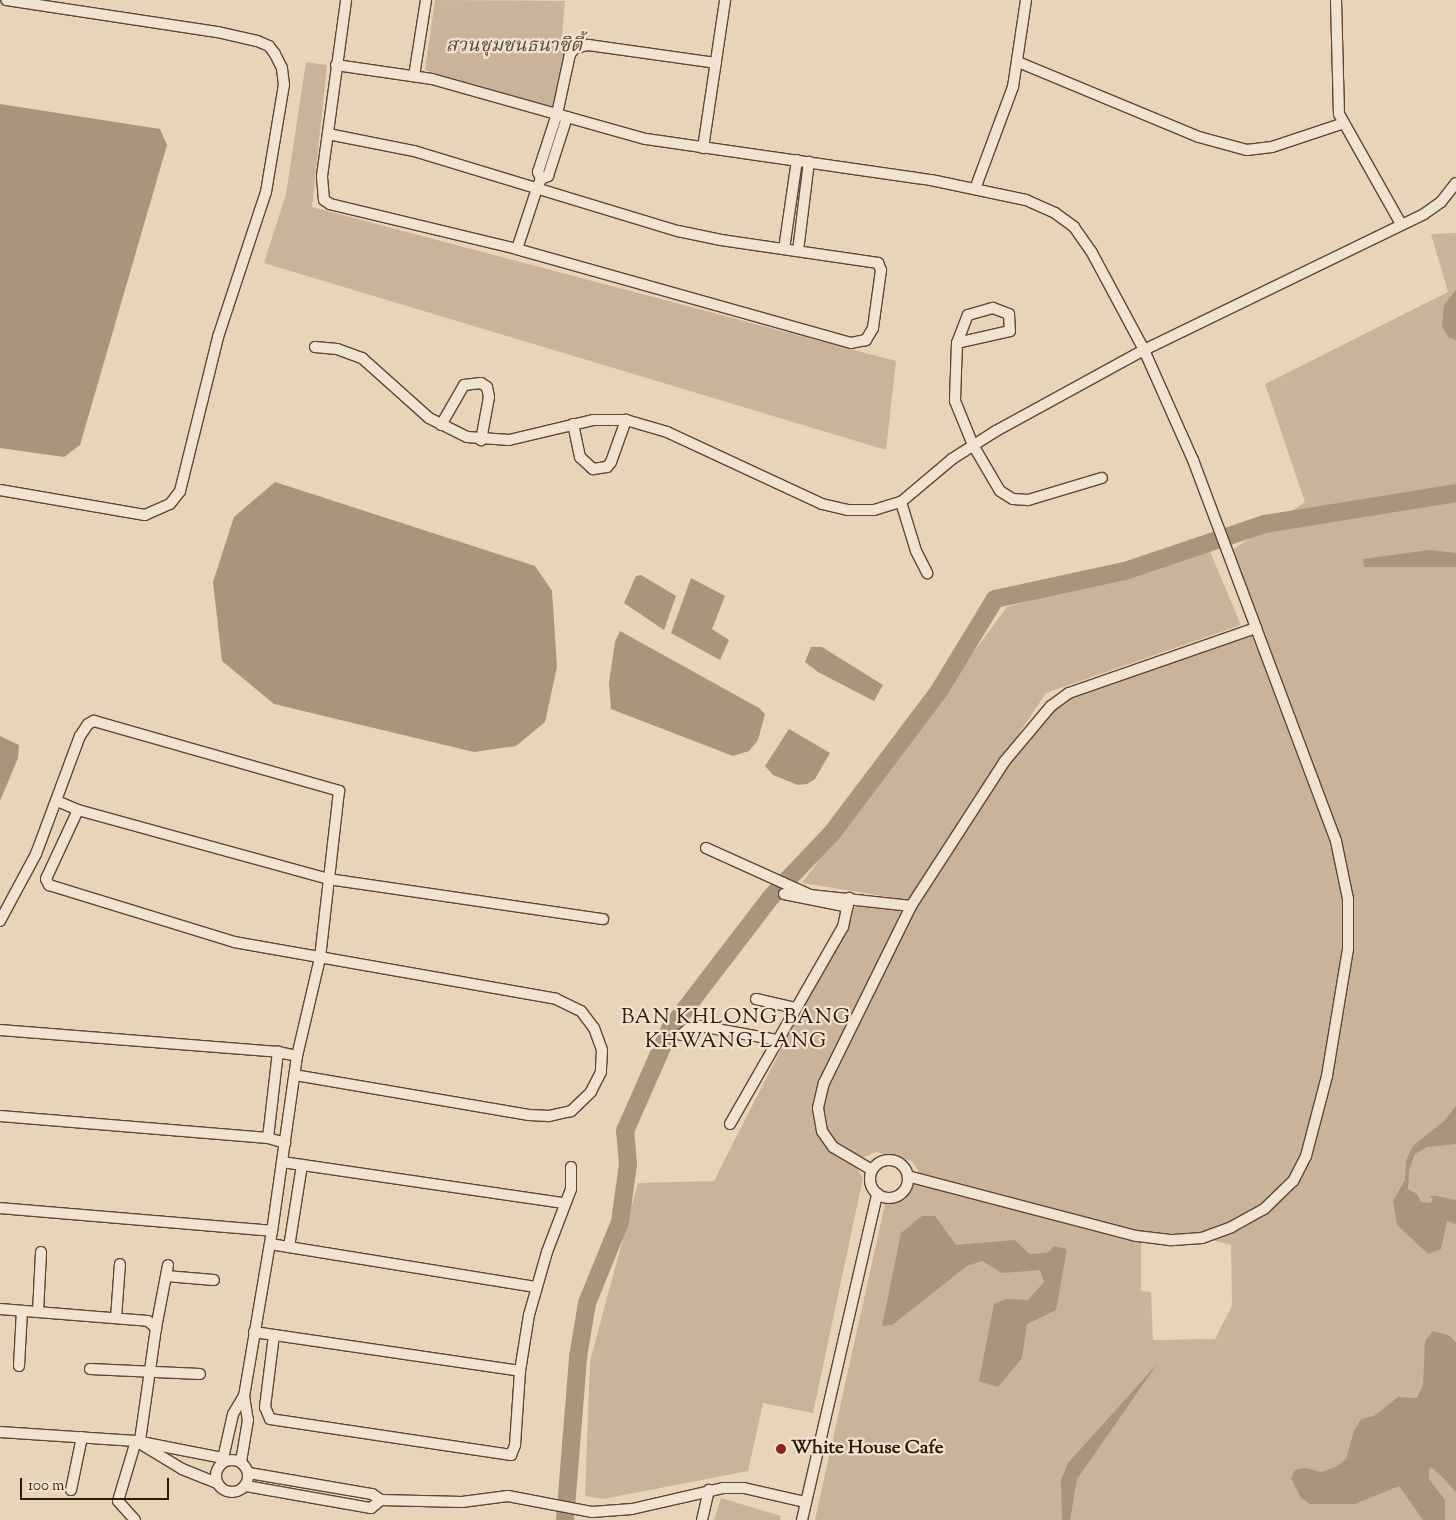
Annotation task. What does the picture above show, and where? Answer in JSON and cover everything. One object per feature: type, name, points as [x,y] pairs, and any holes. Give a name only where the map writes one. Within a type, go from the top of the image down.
[{"type":"street","points":[[0,490],[145,515],[170,504],[180,490],[218,337],[266,192],[284,85],[282,68],[275,54],[269,46],[257,41],[227,33],[6,0]]},
{"type":"street","points":[[328,134],[414,151],[539,184],[678,231],[873,262],[880,266],[873,328],[866,340],[851,343],[517,249],[330,204],[324,200],[321,190],[336,66],[346,0]]},
{"type":"street","points":[[414,76],[426,0]]},
{"type":"street","points":[[703,148],[725,0]]},
{"type":"street","points":[[975,189],[1009,103],[1018,62],[1026,0]]},
{"type":"street","points":[[1336,0],[1337,98],[1344,123],[1401,224]]},
{"type":"street","points":[[517,249],[539,184],[538,172],[562,116],[570,54],[581,45],[716,63]]},
{"type":"street","points":[[1018,62],[1199,137],[1247,150],[1272,148],[1344,123]]},
{"type":"street","points":[[336,66],[414,76],[646,139],[797,160],[975,189],[1043,206],[1074,227],[1091,252],[1144,350],[1213,509],[1336,841],[1347,891],[1350,930],[1327,1076],[1306,1156],[1293,1181],[1264,1209],[1243,1222],[1202,1238],[1170,1240],[1136,1236],[908,1176]]},
{"type":"street","points":[[784,249],[797,160]]},
{"type":"street","points":[[798,251],[809,162]]},
{"type":"street","points":[[315,347],[337,349],[362,358],[441,425],[458,434],[481,440],[509,440],[573,424],[626,420],[667,432],[822,504],[861,511],[901,502],[973,445],[1144,350],[1401,224],[1441,202],[1456,183]]},
{"type":"street","points":[[957,343],[1006,334],[1012,326],[1009,314],[993,308],[971,312],[961,325],[957,343],[955,401],[973,445],[1000,491],[1013,499],[1042,497],[1102,478]]},
{"type":"street","points":[[441,425],[464,385],[481,383],[487,388],[490,396],[481,440]]},
{"type":"street","points":[[573,424],[580,457],[594,469],[606,467],[611,462],[626,420]]},
{"type":"street","points":[[901,502],[916,551],[927,573]]},
{"type":"street","points":[[872,1170],[833,1148],[822,1131],[818,1108],[824,1083],[911,906],[1004,762],[1051,706],[1068,693],[1256,628]]},
{"type":"street","points":[[0,921],[36,854],[83,729],[94,721],[103,722],[340,791],[320,958],[297,1056],[270,1244],[244,1396],[248,1420],[241,1462]]},
{"type":"street","points":[[57,801],[78,810],[328,879],[603,919]]},
{"type":"street","points":[[78,810],[46,879],[49,885],[234,942],[556,999],[581,1011],[594,1028],[602,1050],[601,1072],[591,1092],[571,1111],[549,1116],[529,1115],[294,1075]]},
{"type":"street","points":[[706,848],[772,877],[794,889],[810,895],[848,903]]},
{"type":"street","points":[[784,894],[848,903],[911,906]]},
{"type":"street","points":[[730,1124],[843,927],[848,903]]},
{"type":"street","points":[[756,999],[796,1008]]},
{"type":"street","points":[[681,1034],[689,1028],[700,1026],[777,1040]]},
{"type":"street","points":[[0,1030],[278,1052],[297,1056]]},
{"type":"street","points":[[268,1138],[278,1052]]},
{"type":"street","points":[[0,1116],[268,1138],[285,1143]]},
{"type":"street","points":[[892,1160],[902,1165],[908,1176],[906,1188],[896,1197],[877,1194],[870,1186],[872,1170],[880,1162],[892,1160]]},
{"type":"street","points":[[282,1162],[564,1203]]},
{"type":"street","points":[[289,1247],[302,1165]]},
{"type":"street","points":[[274,1335],[265,1407],[270,1419],[506,1457],[514,1451],[520,1370],[536,1287],[564,1203],[571,1189],[571,1167]]},
{"type":"street","points":[[802,1520],[877,1194]]},
{"type":"street","points":[[0,1208],[272,1231]]},
{"type":"street","points":[[270,1244],[536,1287]]},
{"type":"street","points":[[38,1312],[41,1252]]},
{"type":"street","points":[[116,1318],[120,1264]]},
{"type":"street","points":[[135,1520],[118,1501],[138,1441],[168,1265]]},
{"type":"street","points":[[166,1276],[214,1280]]},
{"type":"street","points":[[0,1309],[148,1321],[156,1328]]},
{"type":"street","points":[[19,1366],[22,1311]]},
{"type":"street","points":[[254,1332],[520,1370]]},
{"type":"street","points":[[90,1369],[150,1370],[200,1374]]},
{"type":"street","points":[[217,1483],[217,1469],[222,1461],[232,1414],[244,1396]]},
{"type":"street","points":[[0,1436],[0,1432],[138,1441],[222,1461],[234,1460],[241,1462],[249,1473],[372,1494],[381,1500],[462,1502],[508,1496],[592,1512],[632,1510],[709,1490],[744,1488],[805,1502]]},
{"type":"street","points":[[71,1490],[82,1437]]},
{"type":"street","points":[[138,1441],[182,1469],[217,1483],[227,1492],[234,1493],[246,1486],[372,1508],[381,1500]]},
{"type":"street","points":[[246,1486],[249,1473]]},
{"type":"street","points":[[702,1520],[709,1490]]},
{"type":"green space","name":"สวนชุมชนธนาซิตี้","points":[[435,0],[565,1],[562,36],[585,40],[577,43],[553,108],[425,70]]},
{"type":"green space","points":[[306,62],[327,65],[312,207],[896,361],[886,450],[264,263],[286,194]]},
{"type":"green space","points":[[1456,233],[1456,1520],[815,1520],[885,1204],[905,1200],[911,1186],[923,1179],[912,1161],[876,1152],[855,1161],[851,1159],[863,1178],[813,1413],[763,1403],[748,1471],[603,1499],[585,1496],[590,1361],[638,1183],[714,1181],[843,927],[849,898],[911,906],[1004,762],[1062,698],[1256,628],[1229,552],[1305,502],[1265,384],[1448,292],[1431,234]],"holes":[[[1141,1237],[1202,1238],[1231,1245],[1232,1306],[1215,1339],[1153,1340],[1151,1292],[1141,1291]]]},
{"type":"green space","points":[[1209,549],[1241,625],[1046,693],[908,900],[802,883],[1007,607]]},
{"type":"green space","points":[[721,1498],[781,1516],[780,1520],[714,1520]]},
{"type":"shaded area","points":[[0,104],[160,129],[167,145],[80,445],[64,457],[0,448]]},
{"type":"shaded area","points":[[1456,290],[1456,340],[1448,337],[1442,326],[1444,305]]},
{"type":"shaded area","points":[[275,482],[535,566],[552,591],[557,667],[545,722],[516,746],[474,752],[274,704],[222,661],[213,582],[234,517]]},
{"type":"shaded area","points":[[1429,550],[1456,553],[1456,567],[1364,567],[1363,559]]},
{"type":"shaded area","points":[[641,575],[676,596],[664,630],[624,603],[636,576]]},
{"type":"shaded area","points":[[691,578],[725,596],[712,629],[729,640],[720,660],[671,633]]},
{"type":"shaded area","points":[[620,631],[759,708],[765,714],[758,740],[749,751],[733,756],[611,709],[609,683],[615,642]]},
{"type":"shaded area","points":[[811,647],[822,647],[883,685],[874,701],[818,672],[805,662]]},
{"type":"shaded area","points":[[789,729],[830,753],[815,779],[807,784],[798,785],[773,775],[765,766]]},
{"type":"shaded area","points":[[0,736],[19,745],[18,758],[0,801]]},
{"type":"shaded area","points":[[1456,1106],[1456,1144],[1427,1147],[1415,1154],[1409,1170],[1408,1189],[1417,1194],[1421,1202],[1430,1203],[1433,1200],[1430,1196],[1456,1200],[1456,1224],[1447,1221],[1441,1249],[1428,1254],[1397,1225],[1393,1201],[1405,1180],[1406,1161],[1413,1146],[1444,1121]]},
{"type":"shaded area","points":[[922,1216],[935,1216],[956,1245],[1015,1240],[1029,1254],[1047,1253],[1054,1246],[1067,1249],[1056,1310],[1027,1324],[1022,1358],[998,1387],[979,1381],[994,1304],[1006,1299],[1028,1300],[1044,1282],[1040,1270],[1002,1273],[982,1261],[967,1266],[892,1325],[882,1326],[901,1233]]},
{"type":"shaded area","points":[[1433,1331],[1450,1336],[1456,1343],[1456,1492],[1431,1467],[1429,1470],[1429,1479],[1445,1500],[1445,1520],[1423,1520],[1399,1486],[1355,1504],[1310,1504],[1301,1498],[1291,1478],[1295,1470],[1306,1468],[1321,1472],[1336,1467],[1346,1459],[1354,1431],[1361,1419],[1374,1416],[1398,1397],[1417,1398],[1423,1385],[1425,1341]]},
{"type":"shaded area","points":[[1158,1363],[1077,1479],[1070,1520],[1062,1520],[1061,1480],[1068,1463]]},
{"type":"waterway","points":[[565,1520],[578,1357],[587,1303],[620,1222],[628,1164],[625,1131],[670,1029],[771,897],[832,833],[939,691],[995,599],[1125,571],[1265,524],[1456,493]]},
{"type":"place","name":"White House Cafe","points":[[781,1449]]},
{"type":"district","name":"BAN KHLONG BANG KHWANG LANG","points":[[736,1030]]}]
